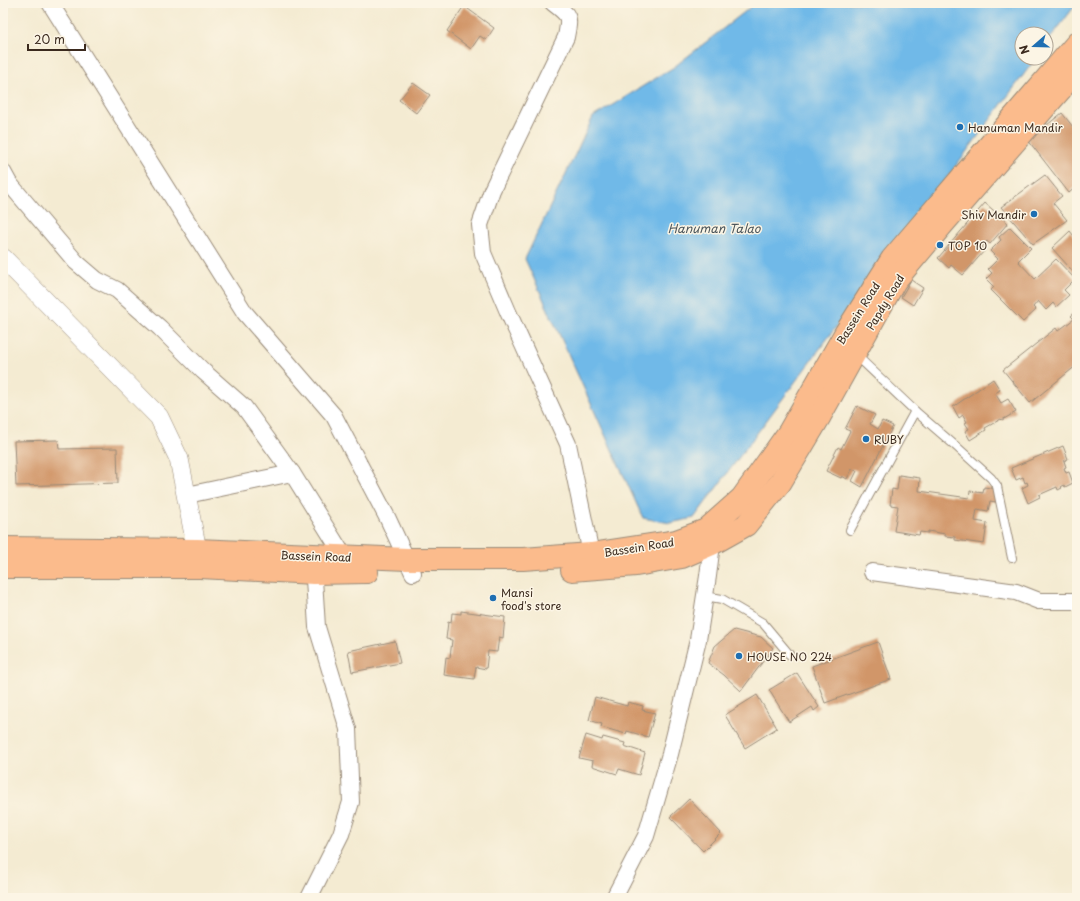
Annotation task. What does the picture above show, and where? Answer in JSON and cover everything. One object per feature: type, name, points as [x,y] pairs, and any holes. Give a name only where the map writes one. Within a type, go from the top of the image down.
[{"type":"main road","name":"Bassein Road","points":[[3,548],[313,564],[410,566],[523,559],[636,565],[682,558],[709,537],[742,498],[789,432],[846,332],[892,259],[1077,43]]},
{"type":"main road","name":"Papdy Road","points":[[709,537],[746,525],[780,483],[820,416],[895,281],[1077,69]]},
{"type":"main road","name":"Bassein Road","points":[[3,567],[199,558]]},
{"type":"street","points":[[50,3],[245,313],[334,416],[388,519],[410,566]]},
{"type":"street","points":[[553,3],[569,17],[566,37],[492,190],[480,225],[483,253],[568,444],[593,562]]},
{"type":"street","points":[[3,172],[8,183],[76,262],[97,280],[117,290],[160,328],[203,371],[244,407],[292,473],[348,564]]},
{"type":"street","points":[[3,258],[159,417],[179,459],[199,558]]},
{"type":"street","points":[[187,495],[292,473]]},
{"type":"street","points":[[614,898],[646,836],[670,754],[698,640],[705,596],[709,537]]},
{"type":"street","points":[[309,898],[341,834],[351,802],[348,730],[317,627],[313,564]]},
{"type":"street","points":[[872,572],[1016,592],[1039,601],[1077,601]]},
{"type":"lane","points":[[854,353],[915,411],[991,478],[997,486],[1012,558]]},
{"type":"lane","points":[[850,530],[915,411]]},
{"type":"lane","points":[[705,596],[722,599],[762,623],[789,654]]},
{"type":"water","name":"Hanuman Talao","points":[[756,3],[1077,3],[1054,33],[1054,26],[1014,26],[1014,66],[1030,66],[694,518],[670,523],[643,518],[525,259],[593,117],[674,67]]},
{"type":"building","points":[[464,6],[494,28],[486,40],[480,36],[471,49],[447,31]]},
{"type":"building","points":[[413,83],[430,95],[416,113],[399,100]]},
{"type":"building","points":[[1062,113],[1077,132],[1077,186],[1069,193],[1024,135],[1043,121],[1047,125]]},
{"type":"building","name":"Shiv Mandir","points":[[1045,175],[1062,196],[1053,203],[1067,220],[1033,244],[1001,207]]},
{"type":"building","points":[[985,203],[1008,223],[990,244],[987,241],[982,247],[985,250],[963,275],[951,265],[949,268],[938,258]]},
{"type":"building","points":[[1010,227],[1031,248],[1018,261],[1035,279],[1056,259],[1075,279],[1064,290],[1069,295],[1056,307],[1053,303],[1046,310],[1038,301],[1033,307],[1036,310],[1023,322],[991,290],[994,287],[986,279],[992,273],[988,269],[998,259],[990,251],[1001,240],[999,237]]},
{"type":"building","points":[[1070,231],[1077,240],[1077,276],[1052,248]]},
{"type":"building","points":[[911,280],[923,288],[913,305],[901,297]]},
{"type":"building","points":[[1077,311],[1077,365],[1030,403],[1003,370],[1056,328],[1058,331],[1074,319],[1071,316]]},
{"type":"building","points":[[993,379],[1000,390],[995,393],[1001,403],[1008,399],[1016,412],[985,428],[986,430],[970,440],[965,431],[969,429],[965,423],[967,422],[963,415],[959,418],[953,407]]},
{"type":"building","name":"RUBY","points":[[857,406],[875,415],[870,424],[878,429],[882,421],[893,426],[862,487],[852,481],[857,471],[852,469],[847,479],[842,476],[841,478],[826,471],[838,447],[841,449],[850,431],[845,429]]},
{"type":"building","points":[[58,440],[59,449],[117,448],[118,483],[16,486],[14,441]]},
{"type":"building","points":[[1063,446],[1068,459],[1064,461],[1066,467],[1064,468],[1066,473],[1069,472],[1073,483],[1065,487],[1064,485],[1058,490],[1057,487],[1039,495],[1040,497],[1028,503],[1022,488],[1028,485],[1027,482],[1025,483],[1023,477],[1016,480],[1011,468]]},
{"type":"building","points":[[899,475],[920,478],[919,491],[969,498],[970,491],[983,493],[984,487],[997,489],[996,502],[990,501],[988,511],[977,509],[975,521],[987,523],[984,544],[955,540],[955,537],[928,531],[928,533],[920,532],[919,535],[894,531],[898,506],[890,505],[892,489],[897,490]]},
{"type":"building","points":[[461,611],[505,617],[503,638],[499,637],[497,652],[488,651],[486,669],[476,667],[474,679],[444,675],[446,657],[450,658],[452,640],[446,639],[448,622],[451,623],[452,613],[461,614]]},
{"type":"building","name":"HOUSE NO 224","points":[[734,630],[761,637],[773,648],[741,691],[724,675],[708,663],[715,646]]},
{"type":"building","points":[[395,641],[400,663],[352,672],[348,651]]},
{"type":"building","points":[[878,642],[891,679],[825,703],[812,666]]},
{"type":"building","points":[[797,673],[819,707],[814,711],[812,707],[789,722],[769,690]]},
{"type":"building","points":[[757,695],[777,728],[745,748],[725,715]]},
{"type":"building","points":[[595,697],[627,706],[628,702],[643,706],[642,710],[655,713],[648,737],[627,731],[626,734],[601,727],[602,724],[589,720]]},
{"type":"building","points":[[586,735],[602,740],[603,737],[625,743],[624,746],[645,753],[639,775],[619,769],[617,774],[592,766],[593,761],[579,758]]},
{"type":"building","points":[[689,799],[721,833],[703,851],[670,817]]},
{"type":"place","name":"Hanuman Mandir","points":[[960,127]]},
{"type":"place","name":"Shiv Mandir","points":[[1034,214]]},
{"type":"place","name":"TOP 10","points":[[940,245]]},
{"type":"place","name":"RUBY","points":[[866,439]]},
{"type":"place","name":"Mansi food's store","points":[[493,598]]},
{"type":"place","name":"HOUSE NO 224","points":[[739,656]]}]
